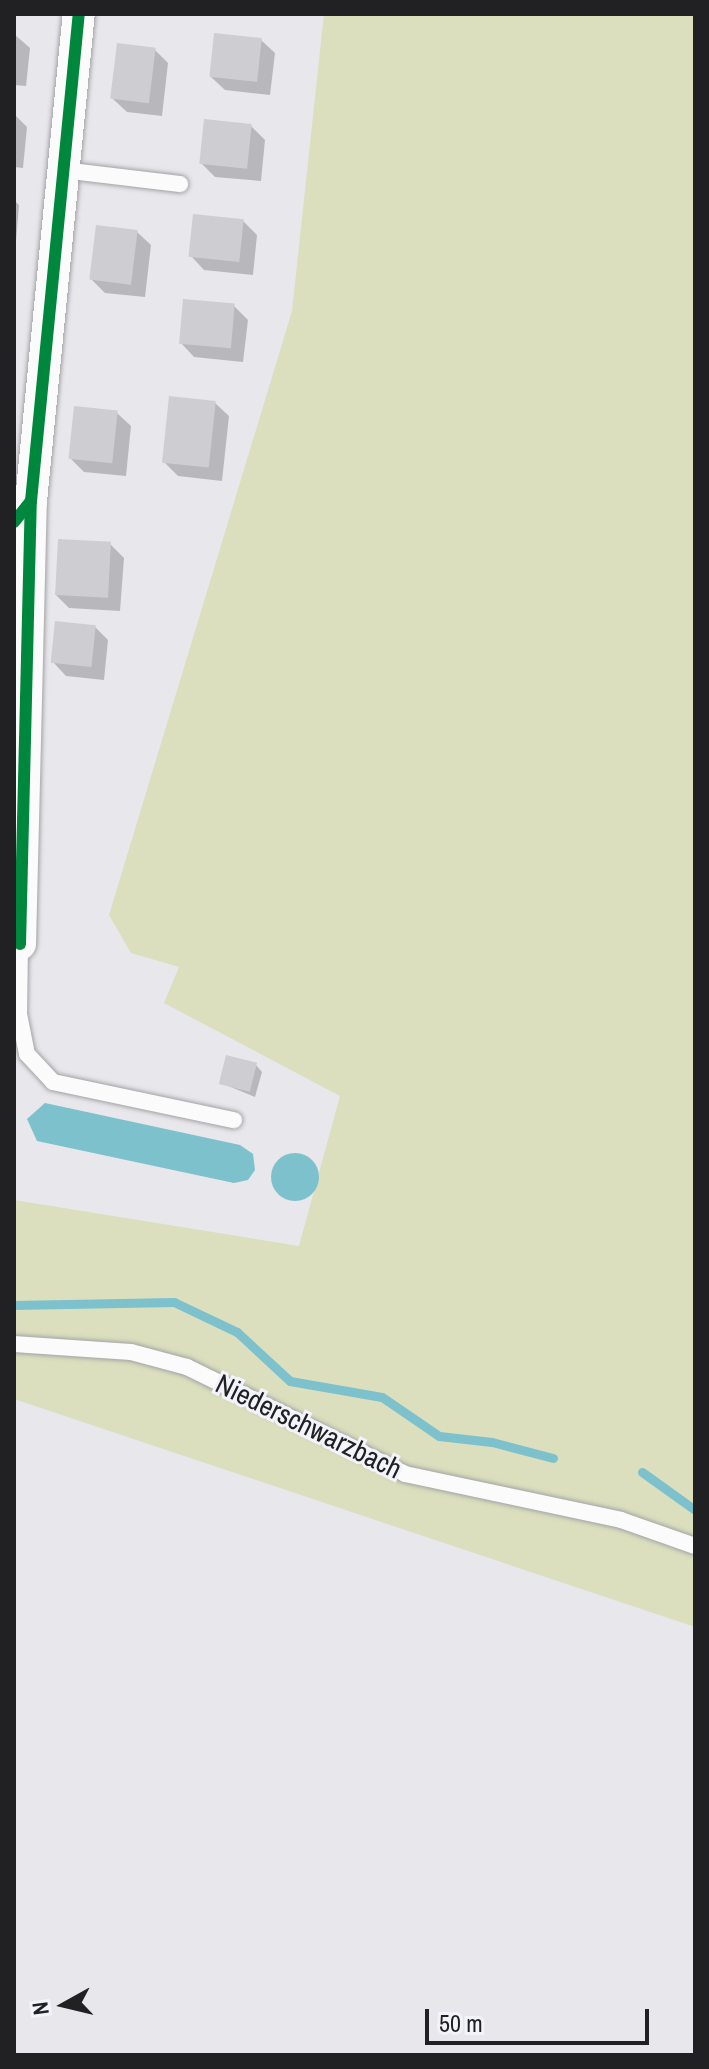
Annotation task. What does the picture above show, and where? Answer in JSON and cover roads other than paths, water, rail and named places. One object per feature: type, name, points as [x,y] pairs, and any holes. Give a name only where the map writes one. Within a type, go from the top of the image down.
[{"type":"street","points":[[20,944],[23,512],[79,14]]},
{"type":"lane","points":[[62,170],[180,184]]},
{"type":"lane","points":[[20,944],[19,1014],[27,1054],[53,1082],[234,1120]]},
{"type":"lane","name":"Niederschwarzbach","points":[[14,1344],[131,1352],[187,1367],[405,1474],[621,1520],[695,1546]]},
{"type":"water","points":[[45,1103],[240,1145],[253,1154],[255,1170],[248,1180],[234,1183],[37,1141],[27,1119]]},
{"type":"water","points":[[295,1153],[312,1160],[319,1177],[312,1194],[295,1201],[278,1194],[271,1177],[278,1160]]},
{"type":"waterway","points":[[14,1305],[174,1302],[237,1332],[290,1381],[382,1397],[439,1436],[492,1442],[553,1458]]},
{"type":"waterway","points":[[642,1472],[695,1510]]}]
